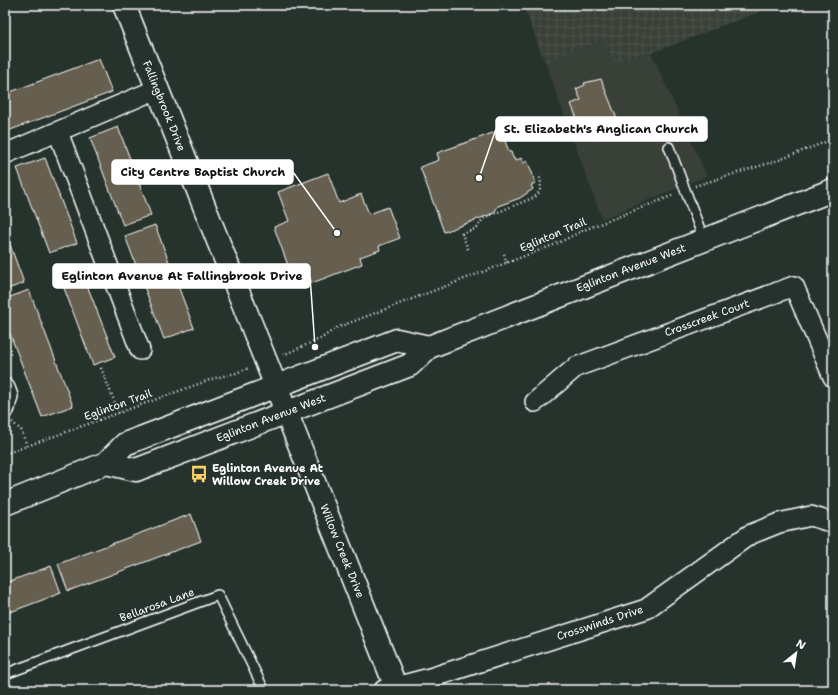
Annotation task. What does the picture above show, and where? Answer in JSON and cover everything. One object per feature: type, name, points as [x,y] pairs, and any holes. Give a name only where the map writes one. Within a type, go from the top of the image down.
[{"type":"main road","name":"Fallingbrook Drive","points":[[124,5],[286,412]]},
{"type":"main road","name":"Eglinton Avenue West","points":[[106,463],[136,470],[410,365],[429,347],[833,190]]},
{"type":"main road","points":[[5,504],[106,463],[125,444],[397,340],[429,347]]},
{"type":"main road","name":"Willow Creek Drive","points":[[286,412],[392,689]]},
{"type":"street","points":[[5,154],[157,89]]},
{"type":"street","points":[[58,132],[140,350]]},
{"type":"street","name":"Crosscreek Court","points":[[535,402],[576,367],[794,286],[833,377]]},
{"type":"street","points":[[5,388],[8,396],[8,415]]},
{"type":"street","name":"Crosswinds Drive","points":[[392,689],[646,609],[749,535],[779,523],[811,516],[833,523]]},
{"type":"lane","points":[[669,147],[704,240]]},
{"type":"lane","name":"Bellarosa Lane","points":[[5,674],[218,595],[264,690]]},
{"type":"path","name":"Eglinton Trail","points":[[284,355],[322,338],[336,328],[556,244],[584,230],[685,190],[772,162],[833,139]]},
{"type":"path","points":[[468,249],[462,234],[477,228],[482,219],[535,197],[542,186],[539,174]]},
{"type":"path","points":[[504,254],[507,263]]},
{"type":"path","points":[[101,368],[119,414]]},
{"type":"path","name":"Eglinton Trail","points":[[5,454],[215,378],[236,373]]},
{"type":"path","points":[[8,415],[21,430],[27,446]]},
{"type":"shaded area","points":[[523,5],[777,5],[651,53],[614,62],[603,40],[545,62]]},
{"type":"shaded area","points":[[603,40],[614,62],[651,53],[707,176],[602,219],[545,62]]},
{"type":"building","points":[[99,59],[112,92],[5,132],[5,94]]},
{"type":"building","points":[[601,79],[621,129],[596,139],[590,122],[580,126],[571,104],[581,100],[576,89],[585,85],[584,83]]},
{"type":"building","points":[[118,127],[151,215],[123,225],[90,138]]},
{"type":"building","points":[[501,130],[509,152],[511,152],[515,161],[521,158],[523,163],[527,161],[535,183],[531,185],[533,189],[520,198],[498,206],[494,213],[444,232],[420,167],[439,160],[437,153]]},
{"type":"building","points":[[45,158],[77,243],[49,253],[17,168]]},
{"type":"building","points":[[328,173],[339,203],[361,194],[369,214],[388,207],[400,238],[379,246],[380,250],[360,257],[362,264],[312,283],[309,276],[294,282],[274,227],[289,221],[278,192]]},
{"type":"building","points":[[155,225],[194,328],[164,339],[125,236]]},
{"type":"building","points":[[5,231],[24,283],[5,290]]},
{"type":"building","points":[[85,280],[115,357],[93,365],[64,288]]},
{"type":"building","points":[[29,290],[73,406],[42,417],[5,321],[5,299]]},
{"type":"building","points":[[191,514],[201,541],[68,591],[58,564]]},
{"type":"building","points":[[51,566],[61,593],[5,614],[5,583]]},
{"type":"place","name":"St. Elizabeth's Anglican Church","points":[[479,178]]},
{"type":"place","name":"City Centre Baptist Church","points":[[337,233]]},
{"type":"place","name":"Eglinton Avenue At Fallingbrook Drive","points":[[315,347]]},
{"type":"place","name":"Eglinton Avenue At Willow Creek Drive","points":[[199,474]]}]
